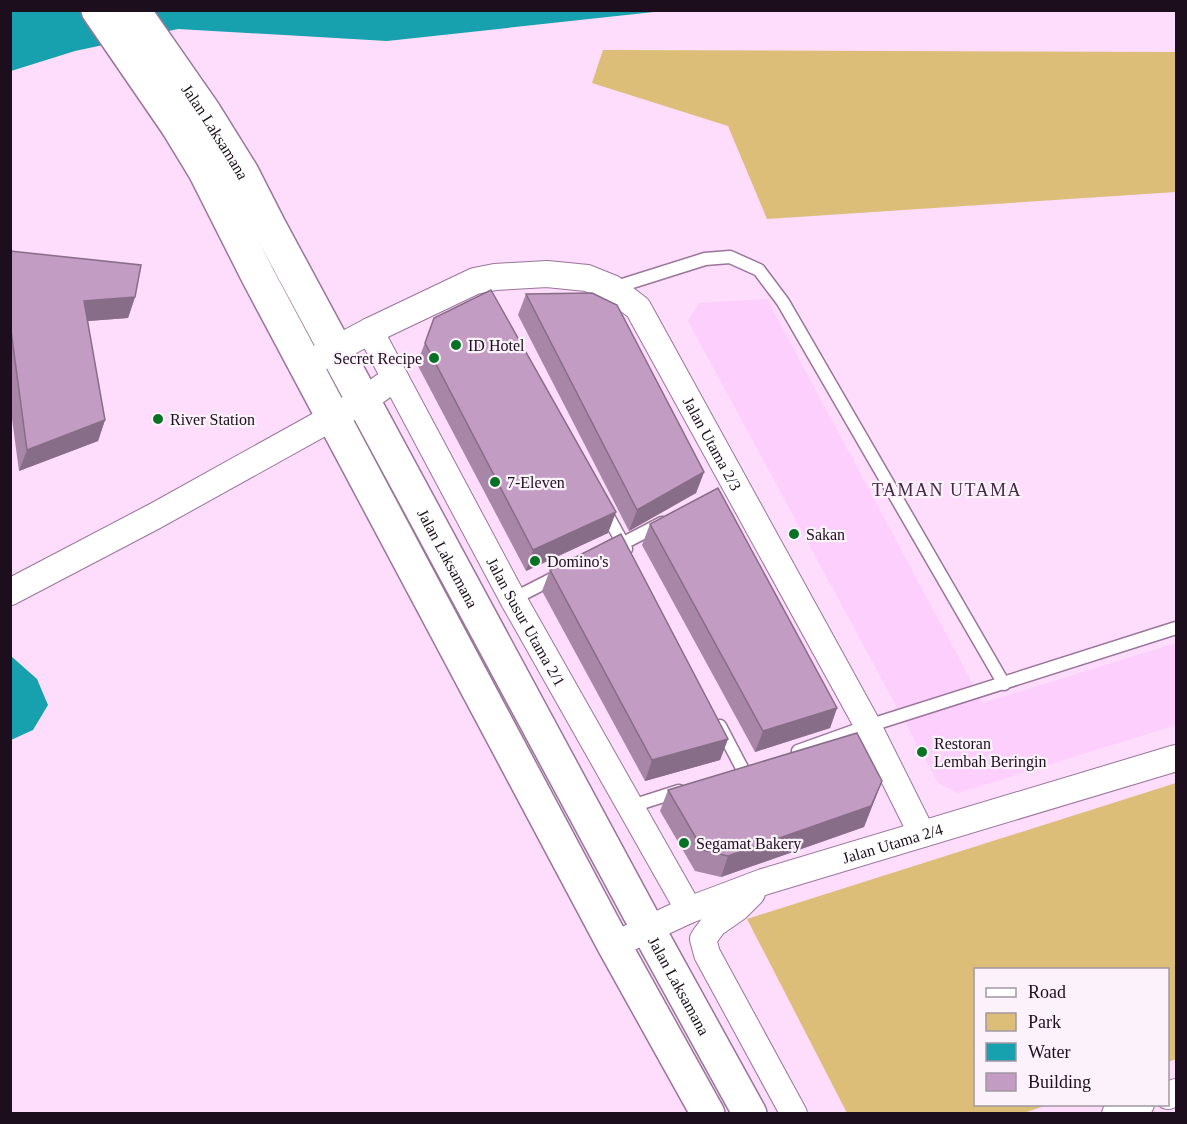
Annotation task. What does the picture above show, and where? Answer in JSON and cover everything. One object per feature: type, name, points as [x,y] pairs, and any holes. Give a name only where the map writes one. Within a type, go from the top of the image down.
[{"type":"main road","name":"Jalan Laksamana","points":[[98,10],[190,119],[242,173],[648,929],[750,1113]]},
{"type":"main road","name":"Jalan Laksamana","points":[[133,10],[190,119],[205,171],[305,365],[614,945],[708,1113]]},
{"type":"street","name":"Jalan Utama 2/3","points":[[305,365],[336,351],[370,331],[477,286],[547,274],[587,278],[612,288],[639,308],[730,488],[868,726],[922,834]]},
{"type":"street","name":"Jalan Susur Utama 2/1","points":[[370,331],[513,599],[689,910]]},
{"type":"street","points":[[10,592],[155,516],[364,400],[395,378]]},
{"type":"street","name":"Jalan Utama 2/4","points":[[614,945],[689,910],[763,882],[1176,758]]},
{"type":"street","points":[[763,882],[736,908],[714,924],[703,939],[707,954],[794,1113]]},
{"type":"street","points":[[1115,1113],[1136,1106]]},
{"type":"lane","points":[[612,288],[705,259],[730,257],[759,270],[783,302],[1004,684]]},
{"type":"lane","points":[[600,502],[634,564]]},
{"type":"lane","points":[[603,553],[674,517]]},
{"type":"lane","points":[[513,599],[573,568]]},
{"type":"lane","points":[[788,755],[868,726],[1176,628]]},
{"type":"lane","points":[[716,718],[743,770]]},
{"type":"lane","points":[[632,806],[687,788]]},
{"type":"shaded area","points":[[767,299],[983,703],[1176,643],[1176,725],[958,793],[938,783],[688,321],[699,303]]},
{"type":"green space","points":[[603,50],[1176,52],[1176,192],[767,219],[728,126],[592,83]]},
{"type":"green space","points":[[1176,783],[1176,1059],[1169,1062],[1169,968],[974,968],[974,1106],[1044,1106],[1021,1114],[847,1113],[747,919]]},
{"type":"water","points":[[11,11],[663,11],[387,41],[178,29],[75,51],[11,71]]},
{"type":"water","points":[[11,656],[37,679],[48,705],[33,730],[11,740]]},
{"type":"building","points":[[10,251],[141,265],[135,297],[84,301],[105,420],[27,450],[10,323]]},
{"type":"building","points":[[491,290],[616,512],[533,550],[425,343],[434,318]]},
{"type":"building","points":[[592,293],[617,305],[704,472],[637,510],[526,294]]},
{"type":"building","points":[[718,488],[837,708],[763,731],[650,524]]},
{"type":"building","points":[[621,534],[728,739],[652,760],[550,570]]},
{"type":"building","points":[[857,733],[882,781],[871,806],[728,856],[703,850],[668,790]]},
{"type":"place","name":"ID Hotel","points":[[456,345]]},
{"type":"place","name":"Secret Recipe","points":[[434,358]]},
{"type":"place","name":"River Station","points":[[158,419]]},
{"type":"place","name":"7-Eleven","points":[[495,482]]},
{"type":"place","name":"Sakan","points":[[794,534]]},
{"type":"place","name":"Domino's","points":[[535,561]]},
{"type":"place","name":"Restoran Lembah Beringin","points":[[922,752]]},
{"type":"place","name":"Segamat Bakery","points":[[684,843]]},
{"type":"district","name":"TAMAN UTAMA","points":[[947,490]]}]
